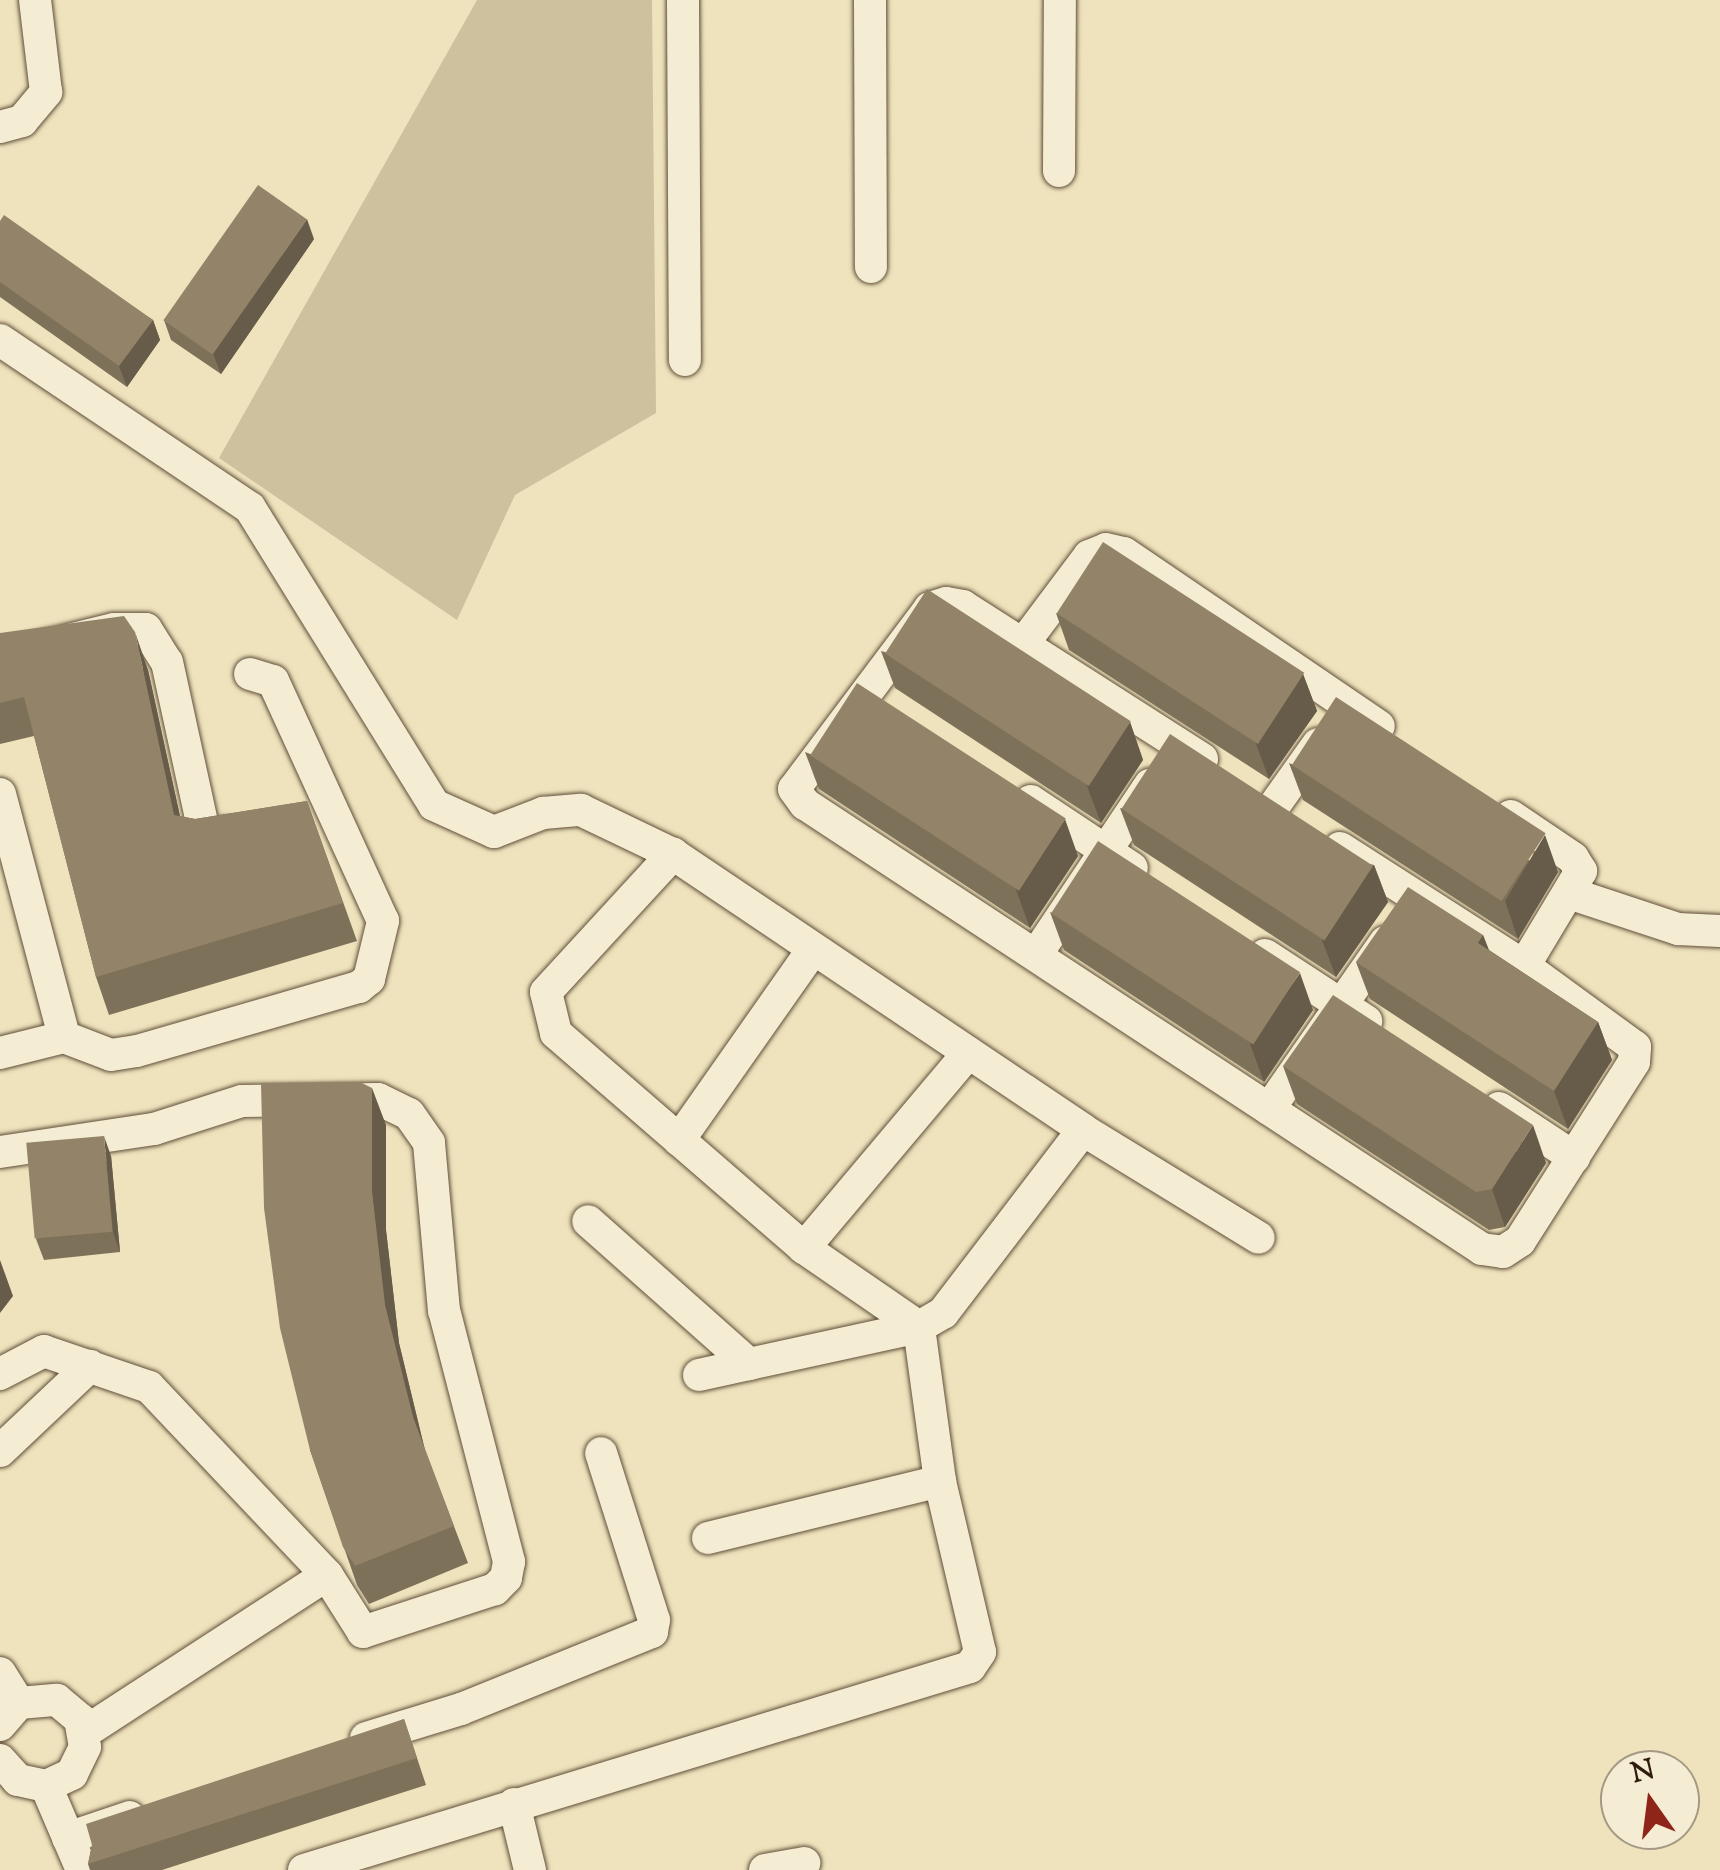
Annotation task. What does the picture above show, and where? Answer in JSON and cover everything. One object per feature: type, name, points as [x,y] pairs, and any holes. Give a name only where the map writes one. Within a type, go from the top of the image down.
[{"type":"street","points":[[0,127],[22,121],[46,92],[34,0]]},
{"type":"street","points":[[683,0],[685,360]]},
{"type":"street","points":[[870,0],[871,267]]},
{"type":"street","points":[[1059,172],[1060,0]]},
{"type":"street","points":[[0,340],[250,508],[434,806],[494,832],[543,814],[581,810],[673,854],[1083,1130],[1259,1238]]},
{"type":"street","points":[[1023,644],[1089,556],[1106,549],[1124,553],[1412,748]]},
{"type":"street","points":[[946,604],[963,606],[1023,644],[1524,966],[1635,1047],[1634,1062],[1520,1242],[1504,1252],[1482,1249],[805,804],[794,789],[930,608],[946,604]]},
{"type":"street","points":[[0,658],[114,629],[146,629],[167,662],[205,837],[260,826]]},
{"type":"street","points":[[0,1054],[64,1037],[111,1056],[136,1051],[359,988],[369,979],[384,922],[273,680],[250,674]]},
{"type":"street","points":[[864,692],[896,713]]},
{"type":"street","points":[[1274,806],[1347,704]]},
{"type":"street","points":[[1036,955],[1178,744]]},
{"type":"street","points":[[1008,786],[1168,891]]},
{"type":"street","points":[[1476,792],[1572,858],[1581,871],[1572,894],[1524,966]]},
{"type":"street","points":[[0,794],[64,1037]]},
{"type":"street","points":[[297,820],[334,813]]},
{"type":"street","points":[[304,1870],[970,1667],[980,1652],[940,1481],[918,1326],[804,1248],[556,1033],[546,992],[673,854]]},
{"type":"street","points":[[1572,894],[1678,929],[1720,932]]},
{"type":"street","points":[[1269,1109],[1416,897]]},
{"type":"street","points":[[1231,932],[1391,1037]]},
{"type":"street","points":[[680,1140],[814,949]]},
{"type":"street","points":[[804,1248],[968,1053]]},
{"type":"street","points":[[1474,1092],[1574,1157]]},
{"type":"street","points":[[0,1152],[154,1128],[242,1101],[378,1099],[410,1114],[429,1143],[444,1310],[508,1562],[506,1578],[496,1589],[371,1632],[356,1628],[327,1575],[150,1387],[44,1351],[0,1374]]},
{"type":"street","points":[[699,1375],[918,1326],[943,1313],[1083,1130]]},
{"type":"street","points":[[588,1221],[749,1364]]},
{"type":"street","points":[[0,1452],[90,1366]]},
{"type":"street","points":[[326,1751],[461,1708],[652,1632],[654,1620],[601,1453]]},
{"type":"street","points":[[708,1538],[940,1481]]},
{"type":"street","points":[[85,1732],[327,1575]]},
{"type":"street","points":[[0,1673],[9,1714],[57,1700],[80,1718],[85,1732],[72,1774],[46,1786],[18,1780],[0,1760]]},
{"type":"street","points":[[46,1786],[82,1870]]},
{"type":"street","points":[[514,1804],[530,1870]]},
{"type":"street","points":[[68,1838],[160,1807]]},
{"type":"street","points":[[765,1870],[804,1863]]},
{"type":"shaded area","points":[[477,0],[652,0],[656,413],[515,495],[457,620],[219,458]]},
{"type":"building","points":[[258,185],[307,219],[213,355],[163,320]]},
{"type":"building","points":[[4,215],[153,320],[119,366],[0,282],[0,221]]},
{"type":"building","points":[[1103,542],[1304,673],[1258,744],[1057,613]]},
{"type":"building","points":[[927,589],[1131,721],[1089,786],[885,654]]},
{"type":"building","points":[[124,616],[135,632],[174,815],[195,819],[307,801],[343,903],[96,977],[24,697],[0,703],[0,633]]},
{"type":"building","points":[[857,683],[1066,819],[1019,891],[810,755]]},
{"type":"building","points":[[1336,697],[1546,833],[1502,901],[1292,765]]},
{"type":"building","points":[[1170,734],[1373,866],[1324,940],[1122,809]]},
{"type":"building","points":[[1098,841],[1300,972],[1253,1044],[1051,913]]},
{"type":"building","points":[[1408,887],[1483,935],[1478,943],[1598,1022],[1554,1091],[1356,962]]},
{"type":"building","points":[[1333,995],[1533,1125],[1492,1189],[1476,1192],[1283,1066]]},
{"type":"building","points":[[360,1082],[372,1088],[372,1192],[385,1305],[413,1417],[454,1526],[355,1566],[343,1547],[310,1450],[280,1328],[264,1208],[261,1083]]},
{"type":"building","points":[[104,1136],[112,1232],[35,1238],[26,1143]]},
{"type":"building","points":[[404,1719],[417,1758],[88,1864],[92,1845],[86,1824]]}]
